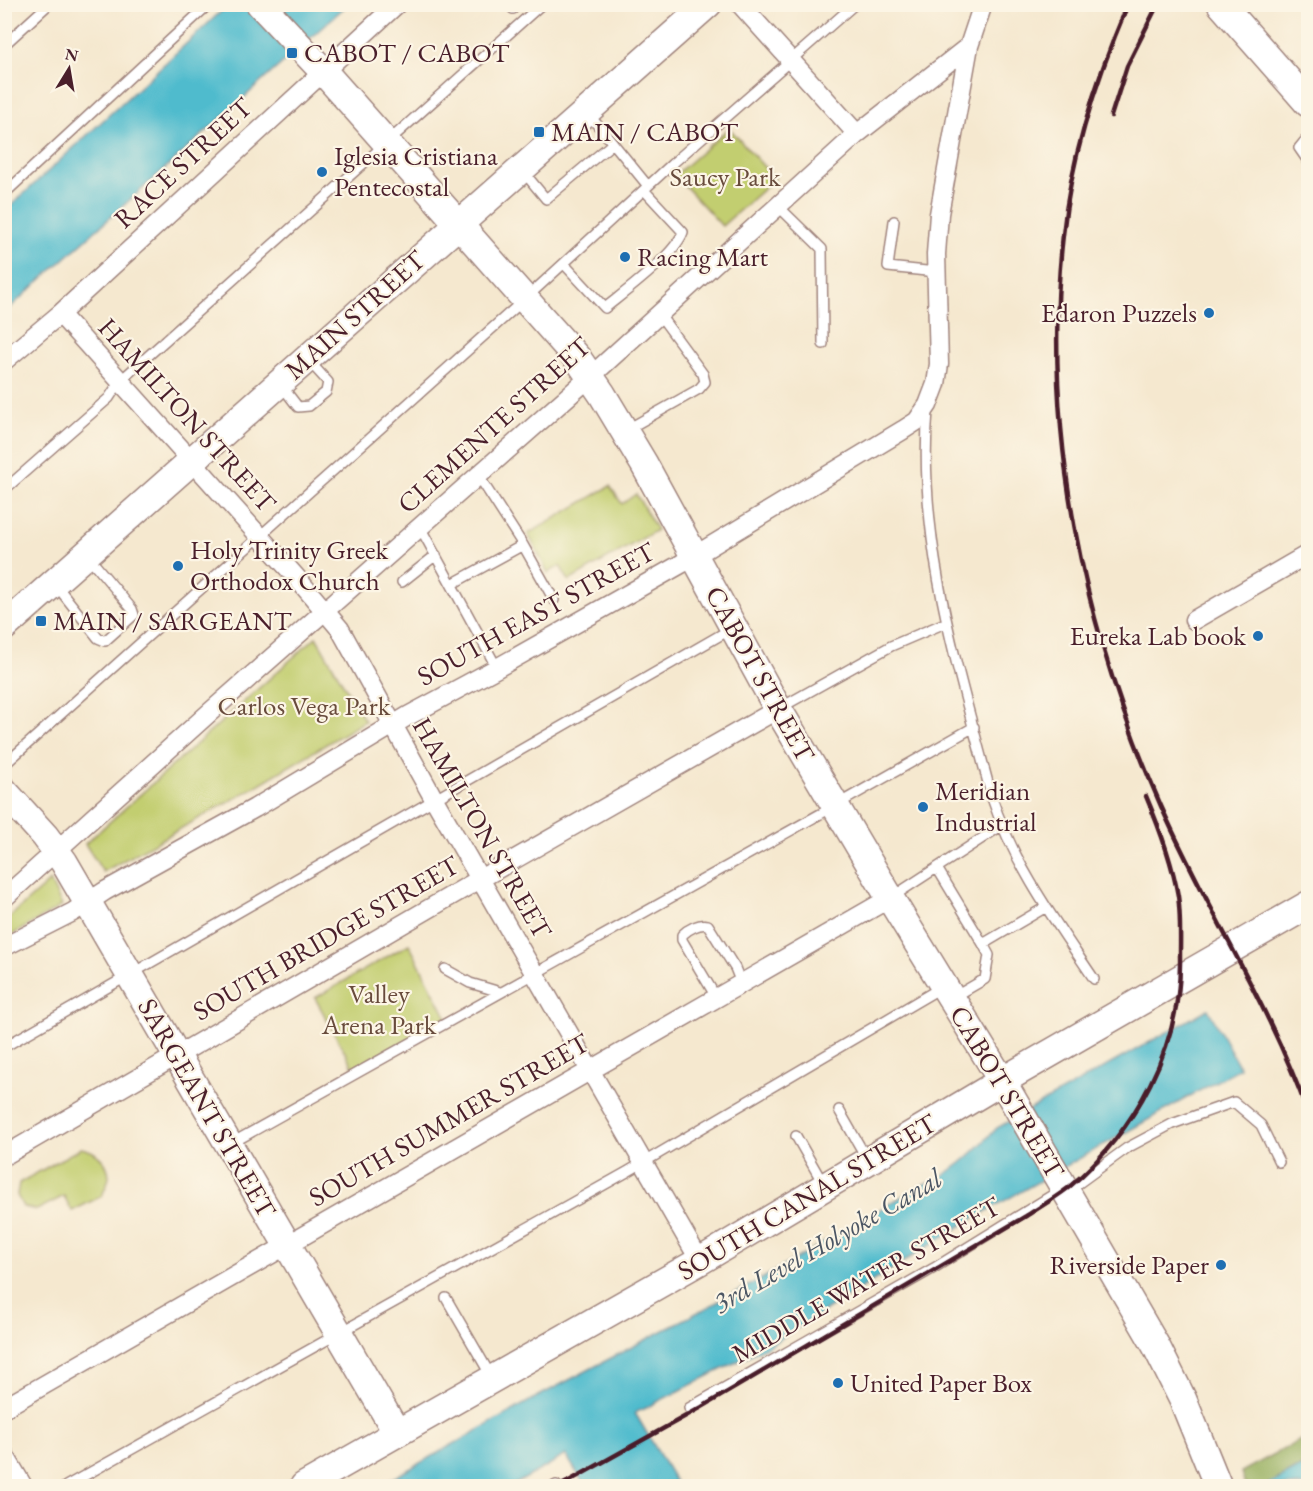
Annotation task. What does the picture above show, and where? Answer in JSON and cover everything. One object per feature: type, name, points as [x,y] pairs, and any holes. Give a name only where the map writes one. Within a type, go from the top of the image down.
[{"type":"main road","name":"CABOT STREET","points":[[260,4],[525,299],[578,359],[590,377],[624,431],[778,709],[1007,1090],[1156,1346],[1183,1400],[1218,1486]]},
{"type":"main road","name":"MAIN STREET","points":[[4,627],[708,4]]},
{"type":"main road","points":[[1221,4],[1308,103]]},
{"type":"main road","name":"SARGEANT STREET","points":[[4,791],[45,836],[87,903],[397,1433]]},
{"type":"main road","name":"SOUTH CANAL STREET","points":[[304,1486],[700,1261],[869,1161],[1007,1090],[1308,905]]},
{"type":"street","name":"RACE STREET","points":[[4,361],[60,314],[319,67],[397,4]]},
{"type":"street","points":[[740,4],[857,134]]},
{"type":"street","points":[[928,405],[936,384],[939,364],[936,272],[939,214],[969,46],[983,4]]},
{"type":"street","name":"CLEMENTE STREET","points":[[4,898],[590,377],[857,134],[969,46]]},
{"type":"street","name":"HAMILTON STREET","points":[[60,314],[260,536],[340,629],[533,973],[700,1261]]},
{"type":"street","name":"SOUTH EAST STREET","points":[[4,947],[73,912],[693,555],[903,430],[917,421],[928,405]]},
{"type":"street","points":[[1194,620],[1308,554]]},
{"type":"street","name":"SOUTH BRIDGE STREET","points":[[4,1156],[480,879],[778,709]]},
{"type":"street","name":"SOUTH SUMMER STREET","points":[[4,1408],[890,898]]},
{"type":"street","points":[[4,1454],[23,1486]]},
{"type":"lane","points":[[4,45],[50,4]]},
{"type":"lane","points":[[4,194],[209,4]]},
{"type":"lane","points":[[4,490],[108,398],[120,381],[542,4]]},
{"type":"lane","points":[[4,765],[646,188],[855,4]]},
{"type":"lane","points":[[564,264],[605,308],[680,242],[683,232],[587,112]]},
{"type":"lane","points":[[1308,137],[1299,148],[1308,160]]},
{"type":"lane","points":[[521,169],[546,199],[613,143]]},
{"type":"lane","points":[[778,206],[822,249],[823,344]]},
{"type":"lane","points":[[894,221],[888,267],[936,272]]},
{"type":"lane","points":[[624,431],[699,389],[705,382],[703,374],[659,314]]},
{"type":"lane","points":[[279,383],[298,407],[309,406],[326,392],[328,382],[306,359]]},
{"type":"lane","points":[[928,405],[925,444],[928,496],[935,562],[945,623],[1001,826],[1032,886],[1094,979]]},
{"type":"lane","points":[[478,475],[523,545],[554,600]]},
{"type":"lane","points":[[420,527],[497,668]]},
{"type":"lane","points":[[452,584],[523,545]]},
{"type":"lane","points":[[55,583],[98,638],[105,641],[134,615],[120,594],[86,554]]},
{"type":"lane","points":[[402,582],[436,555]]},
{"type":"lane","name":"SOUTH BRIDGE STREET","points":[[778,709],[891,646],[945,623]]},
{"type":"lane","points":[[4,1047],[733,628]]},
{"type":"lane","points":[[229,1145],[974,727]]},
{"type":"lane","points":[[890,898],[1001,826]]},
{"type":"lane","points":[[66,1486],[948,992],[985,979],[989,955],[937,868]]},
{"type":"lane","points":[[983,944],[1046,907]]},
{"type":"lane","points":[[716,997],[682,940],[682,935],[686,932],[700,925],[708,926],[735,969],[741,983]]},
{"type":"lane","points":[[445,969],[470,983],[500,992]]},
{"type":"lane","name":"MIDDLE WATER STREET","points":[[689,1408],[934,1268],[1063,1186],[1172,1124],[1234,1102],[1261,1125],[1280,1162]]},
{"type":"lane","points":[[839,1110],[869,1161]]},
{"type":"lane","points":[[796,1136],[825,1187]]},
{"type":"lane","points":[[446,1298],[493,1379]]},
{"type":"green space","name":"Saucy Park","points":[[729,128],[775,179],[722,226],[675,175]]},
{"type":"green space","points":[[610,486],[622,504],[636,494],[657,530],[569,581],[560,566],[548,573],[528,534]]},
{"type":"green space","name":"Carlos Vega Park","points":[[316,637],[365,721],[246,792],[103,872],[85,844]]},
{"type":"green space","points":[[50,881],[62,906],[5,939],[4,922]]},
{"type":"green space","name":"Valley Arena Park","points":[[409,944],[448,1020],[356,1072],[315,998]]},
{"type":"green space","points":[[81,1148],[96,1154],[107,1166],[109,1177],[102,1196],[72,1211],[64,1196],[37,1210],[23,1207],[17,1195],[19,1183]]},
{"type":"green space","points":[[1308,1436],[1308,1463],[1266,1486],[1245,1486],[1241,1472]]},
{"type":"water","points":[[228,5],[347,5],[5,312],[5,211]]},
{"type":"water","points":[[1208,1009],[1240,1068],[972,1219],[770,1345],[635,1413],[678,1486],[585,1486],[566,1455],[512,1486],[379,1486],[535,1398],[765,1277],[918,1187],[941,1177],[970,1155],[997,1128]]},
{"type":"water","points":[[1308,1463],[1308,1486],[1266,1486]]},
{"type":"railway","points":[[1128,4],[1087,117],[1072,176],[1063,235],[1058,308],[1058,381],[1064,454],[1074,527],[1090,599],[1133,738],[1179,845],[1257,996],[1293,1073],[1308,1113]]},
{"type":"railway","points":[[1111,116],[1127,66],[1158,4]]},
{"type":"railway","points":[[560,1486],[702,1407],[1026,1216],[1068,1188],[1114,1140],[1134,1113],[1150,1084],[1173,1022],[1179,989],[1180,911],[1178,896],[1165,845],[1146,796]]},
{"type":"place","name":"CABOT / CABOT","points":[[292,53]]},
{"type":"place","name":"MAIN / CABOT","points":[[539,132]]},
{"type":"place","name":"Iglesia Cristiana Pentecostal","points":[[322,172]]},
{"type":"place","name":"Racing Mart","points":[[625,257]]},
{"type":"place","name":"Edaron Puzzels","points":[[1209,313]]},
{"type":"place","name":"Holy Trinity Greek Orthodox Church","points":[[178,566]]},
{"type":"place","name":"MAIN / SARGEANT","points":[[41,621]]},
{"type":"place","name":"Eureka Lab book","points":[[1258,636]]},
{"type":"place","name":"Meridian Industrial","points":[[923,807]]},
{"type":"place","name":"Riverside Paper","points":[[1221,1265]]},
{"type":"place","name":"United Paper Box","points":[[838,1383]]},
{"type":"water label","name":"3rd Level Holyoke Canal","points":[[827,1240]]}]
